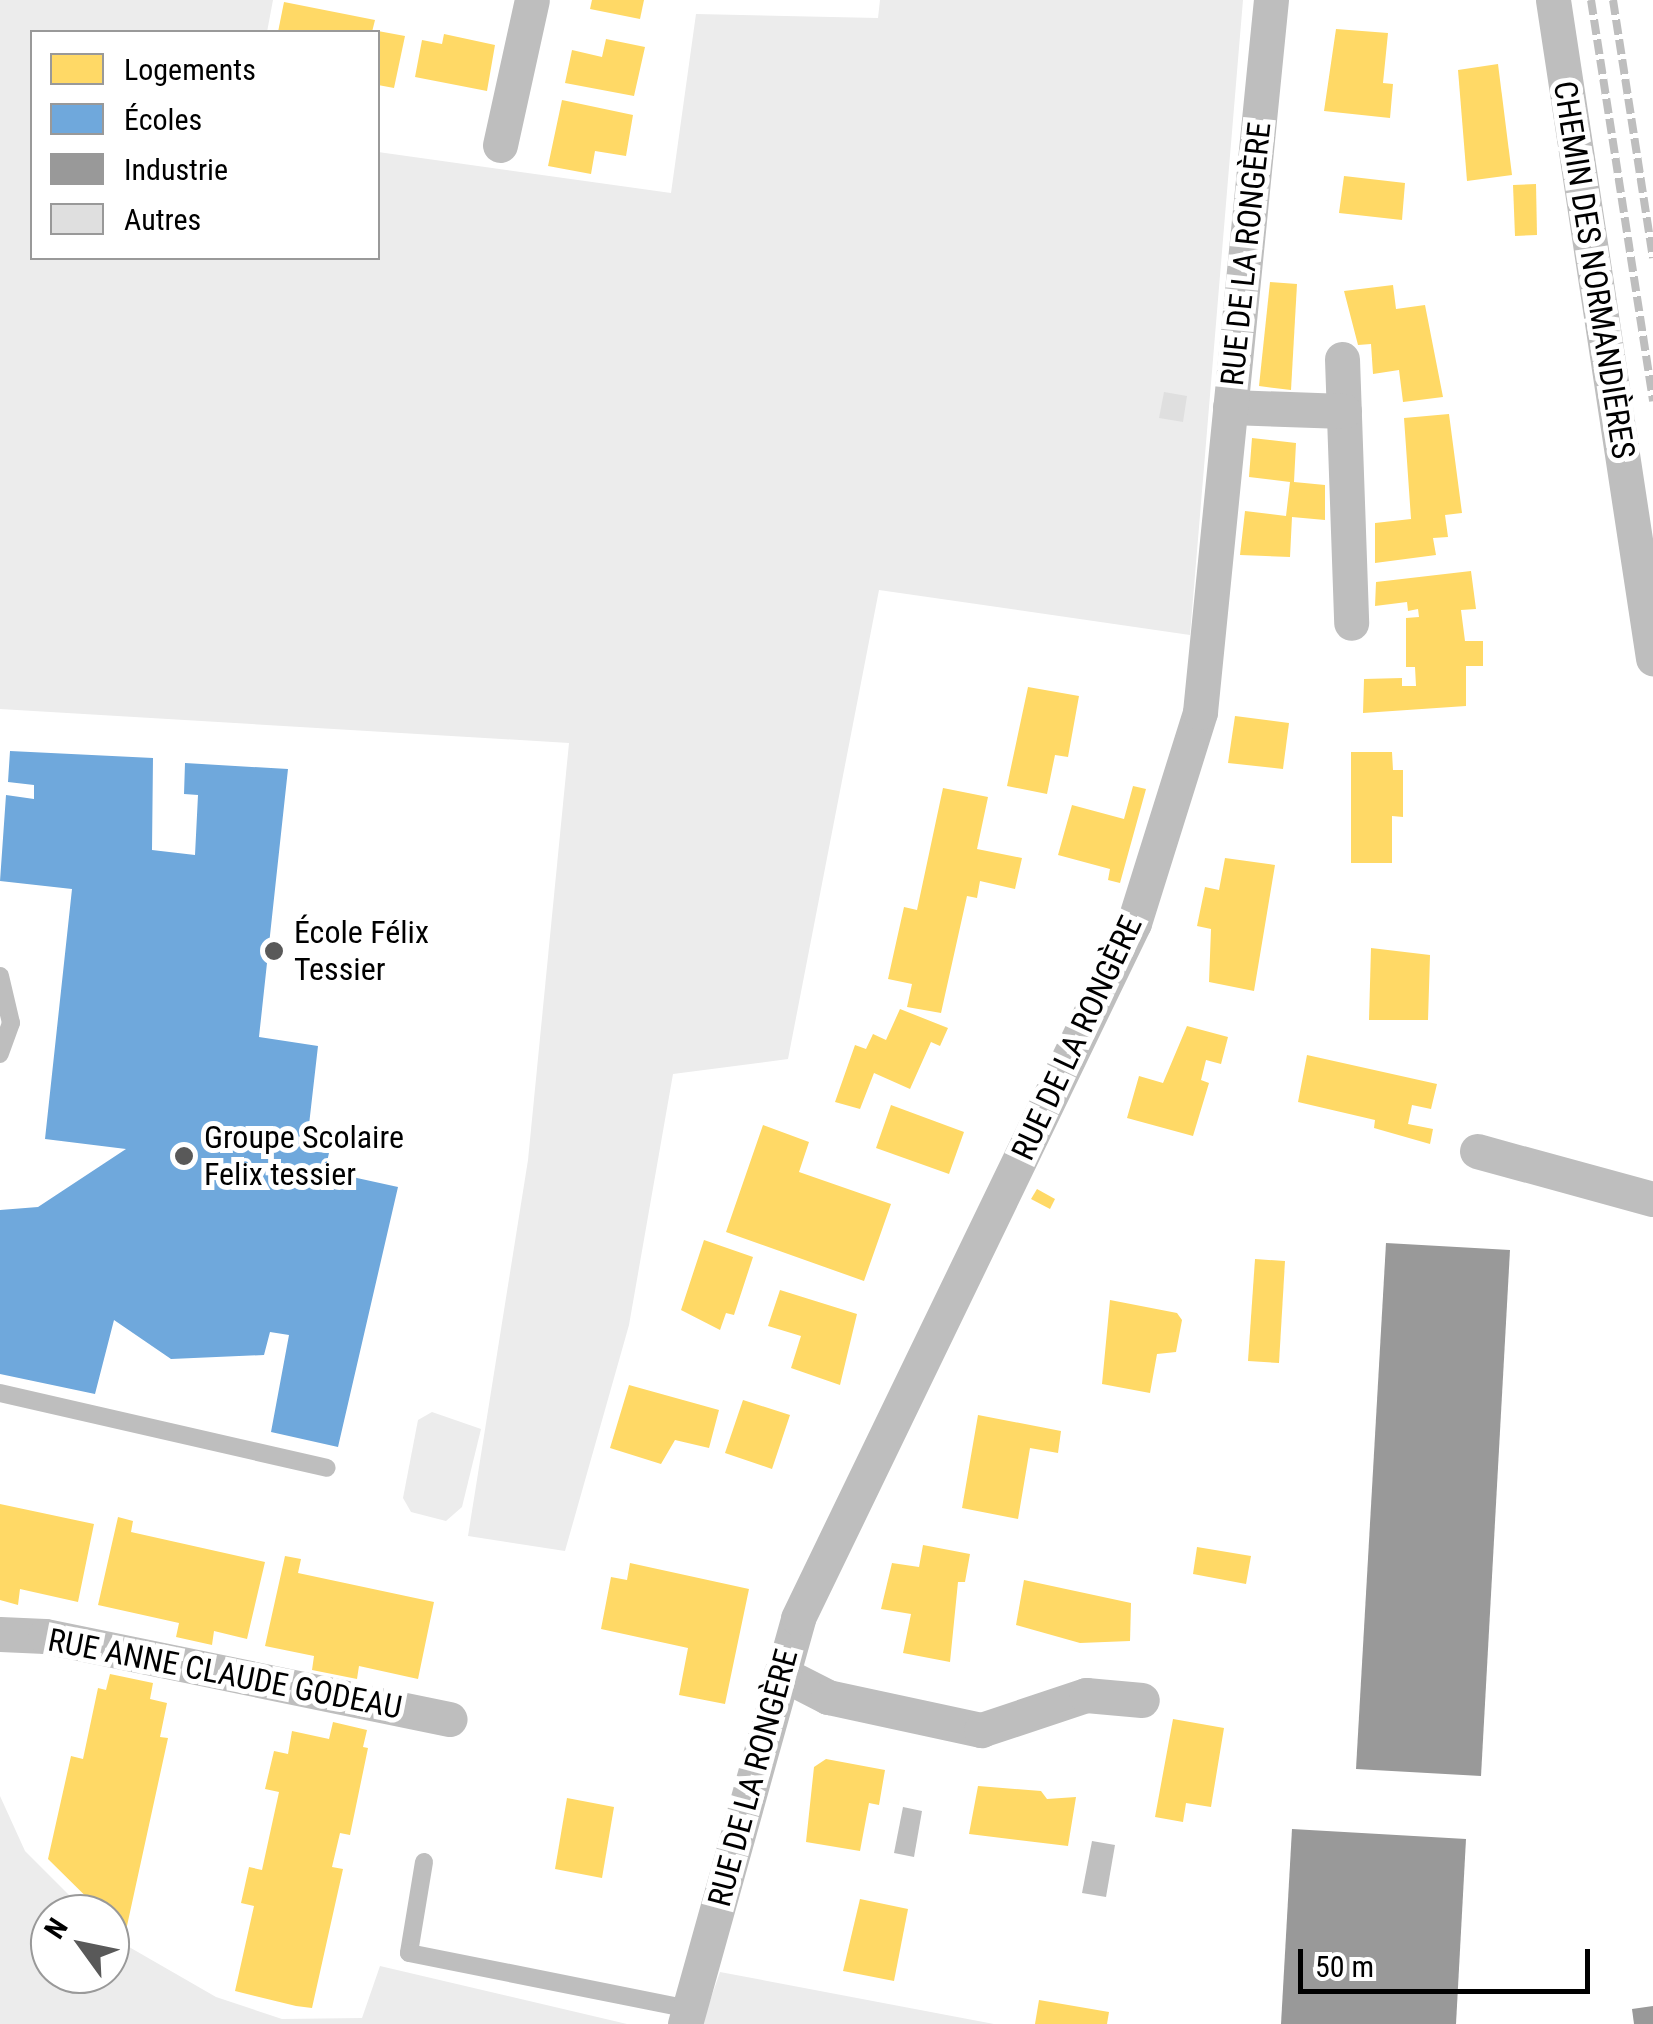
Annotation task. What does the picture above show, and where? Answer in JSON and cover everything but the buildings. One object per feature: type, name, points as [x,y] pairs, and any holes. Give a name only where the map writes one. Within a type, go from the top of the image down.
[{"type":"street","points":[[500,144],[531,0]]},
{"type":"street","name":"RUE DE LA RONGÈRE","points":[[688,2016],[798,1618],[1134,923],[1200,712],[1271,0]]},
{"type":"street","name":"CHEMIN DES NORMANDIÈRES","points":[[1554,0],[1653,658]]},
{"type":"street","points":[[1342,359],[1351,622]]},
{"type":"street","points":[[1230,407],[1344,411]]},
{"type":"street","points":[[1477,1151],[1653,1199]]},
{"type":"street","name":"RUE ANNE CLAUDE GODEAU","points":[[0,1634],[45,1636],[450,1719]]},
{"type":"street","points":[[781,1673],[828,1698],[982,1730],[1086,1696],[1142,1700]]},
{"type":"lane","points":[[0,976],[11,1023],[0,1054]]},
{"type":"lane","points":[[0,1393],[328,1468]]},
{"type":"lane","points":[[424,1862],[409,1953],[688,2016]]},
{"type":"shaded area","points":[[0,0],[273,0],[267,30],[30,30],[30,260],[380,260],[380,152],[671,193],[696,14],[878,18],[880,0],[1243,0],[1190,635],[879,590],[788,1059],[673,1074],[629,1325],[565,1551],[468,1536],[528,1160],[569,743],[0,709]]},
{"type":"shaded area","points":[[432,1412],[481,1429],[462,1507],[446,1521],[411,1512],[403,1498],[418,1420]]},
{"type":"shaded area","points":[[0,1796],[25,1851],[68,1894],[30,1894],[30,1994],[130,1994],[130,1948],[216,1997],[282,2019],[362,2018],[380,1966],[627,2024],[0,2024]]},
{"type":"shaded area","points":[[903,1807],[922,1811],[914,1857],[894,1853]]},
{"type":"shaded area","points":[[1092,1841],[1115,1845],[1106,1897],[1082,1893]]},
{"type":"shaded area","points":[[720,1972],[994,2024],[702,2024]]},
{"type":"railway","points":[[1591,0],[1653,401]]},
{"type":"railway","points":[[1613,0],[1653,258]]},
{"type":"place","name":"École Félix Tessier","points":[[274,951]]},
{"type":"place","name":"Groupe Scolaire Felix tessier","points":[[184,1156]]}]
